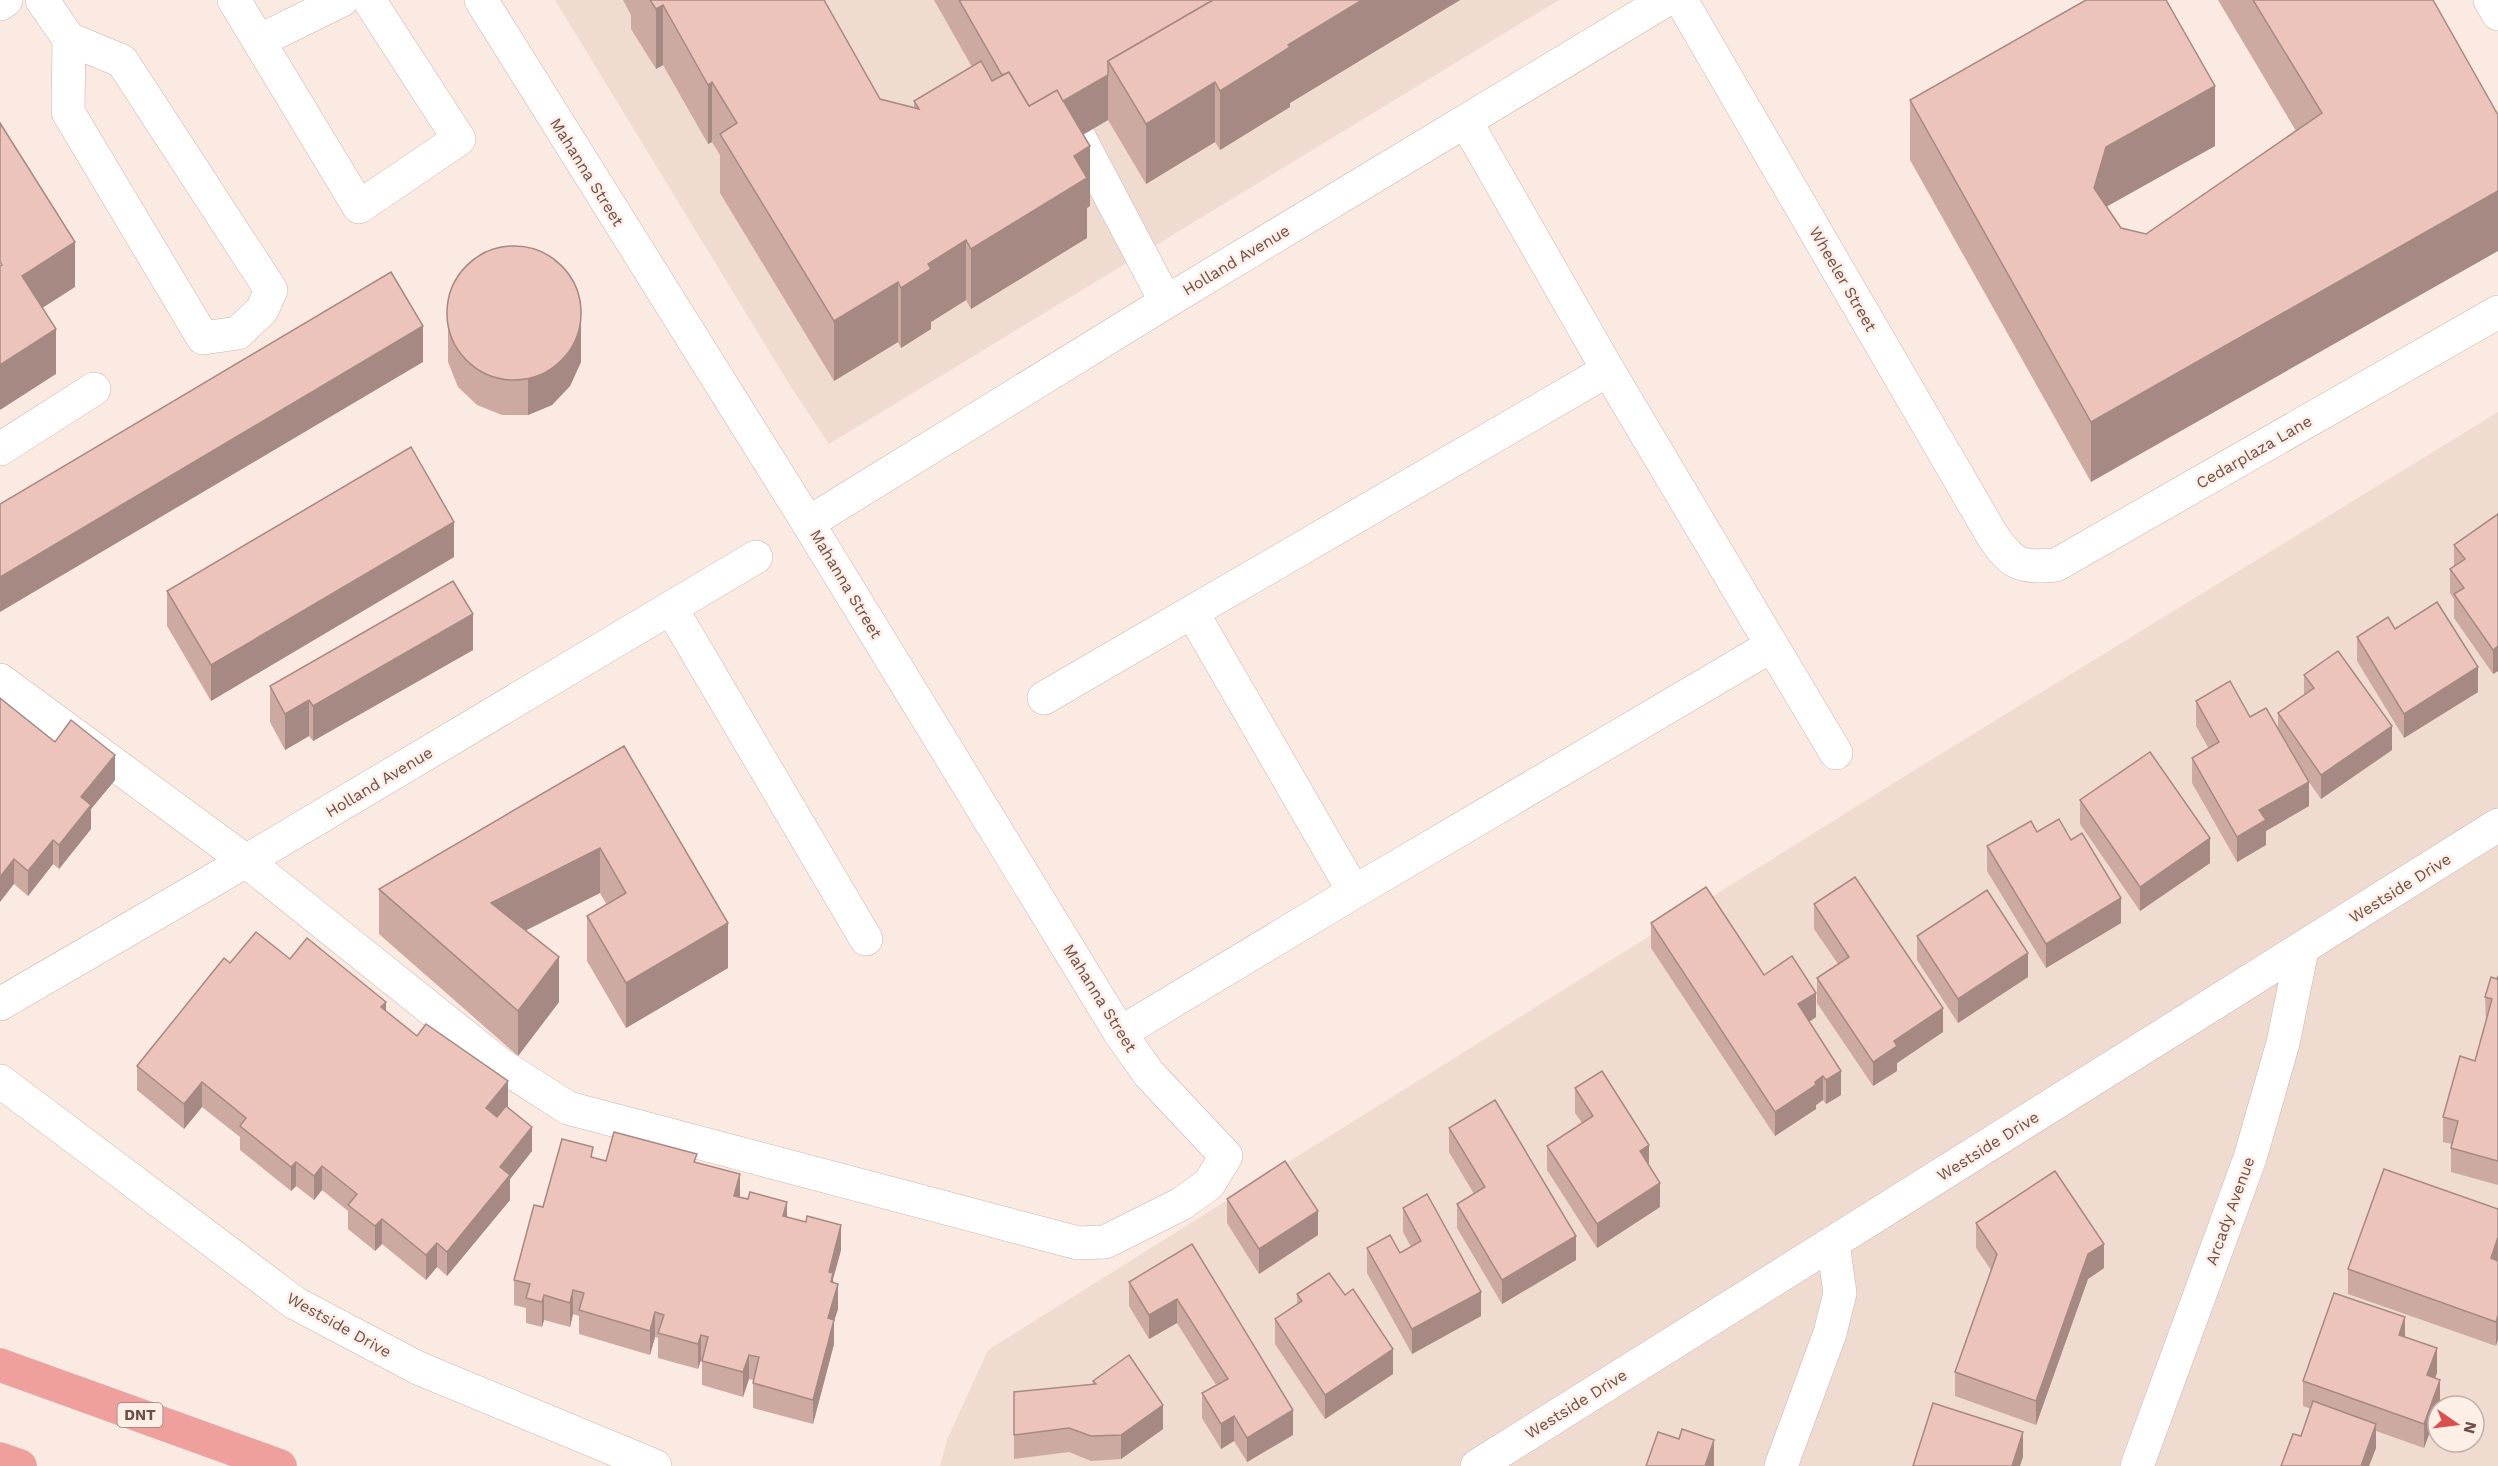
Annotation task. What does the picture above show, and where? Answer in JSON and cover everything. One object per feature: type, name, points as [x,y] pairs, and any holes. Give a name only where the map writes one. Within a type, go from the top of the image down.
[{"type":"highway","name":"DNT","points":[[0,1365],[280,1466]]},
{"type":"highway","points":[[0,1459],[20,1466]]},
{"type":"street","points":[[0,3],[6,0]]},
{"type":"street","points":[[42,0],[69,39],[122,62],[272,290],[262,310],[238,333],[203,338],[68,112],[69,39]]},
{"type":"street","points":[[234,0],[359,207],[459,139],[369,0]]},
{"type":"street","points":[[259,41],[342,0]]},
{"type":"street","name":"Mahanna Street","points":[[246,861],[501,1065],[568,1108],[1078,1243],[1105,1242],[1181,1204],[1209,1184],[1226,1156],[1149,1074],[1120,1033],[808,523],[481,0]]},
{"type":"street","name":"Holland Avenue","points":[[808,523],[1166,302],[1666,0]]},
{"type":"street","name":"Wheeler Street","points":[[1681,0],[2006,556]]},
{"type":"street","points":[[2490,0],[2498,14]]},
{"type":"street","points":[[1466,122],[1608,370],[1836,753]]},
{"type":"street","points":[[1079,137],[1166,302]]},
{"type":"street","name":"Cedarplaza Lane","points":[[2006,556],[2029,567],[2056,565],[2498,312]]},
{"type":"street","points":[[1044,698],[1608,370]]},
{"type":"street","points":[[0,449],[94,389]]},
{"type":"street","name":"Holland Avenue","points":[[0,1004],[246,861],[756,557]]},
{"type":"street","points":[[671,608],[866,939]]},
{"type":"street","points":[[1192,612],[1354,892]]},
{"type":"street","points":[[1120,1033],[1771,646]]},
{"type":"street","points":[[0,680],[246,861]]},
{"type":"street","name":"Westside Drive","points":[[1478,1466],[2498,825]]},
{"type":"street","name":"Arcady Avenue","points":[[2137,1466],[2250,1158],[2283,1043],[2302,950]]},
{"type":"street","name":"Westside Drive","points":[[0,1081],[295,1303],[418,1368],[655,1466]]},
{"type":"street","points":[[1781,1466],[1830,1333],[1839,1293],[1833,1243]]},
{"type":"shaded area","points":[[555,0],[1559,0],[829,444],[791,387]]},
{"type":"shaded area","points":[[2498,412],[2498,1466],[940,1466],[947,1440],[988,1350],[1913,771]]},
{"type":"building","points":[[650,0],[824,0],[880,99],[919,109],[914,101],[981,61],[992,81],[1009,72],[1029,106],[1057,90],[1090,146],[1074,156],[1087,178],[971,249],[966,240],[928,264],[931,269],[901,288],[898,282],[834,321],[720,134],[737,123],[712,82],[708,85],[663,5],[656,9]]},
{"type":"building","points":[[959,0],[1213,0],[1108,61],[1108,75],[1063,101],[1057,90],[1029,106],[1009,72],[1002,75]]},
{"type":"building","points":[[1213,0],[1362,0],[1288,45],[1290,47],[1220,91],[1215,82],[1146,124],[1108,61]]},
{"type":"building","points":[[2086,0],[2166,0],[2215,86],[2106,147],[2094,188],[2121,228],[2146,234],[2322,113],[2253,0],[2433,0],[2498,115],[2498,191],[2091,422],[1910,100]]},
{"type":"building","points":[[0,123],[75,242],[22,276],[56,329],[0,365],[0,266],[2,265],[0,262]]},
{"type":"building","points":[[514,246],[540,251],[561,266],[576,287],[581,313],[576,339],[561,360],[540,375],[514,380],[488,375],[467,360],[452,339],[447,313],[452,287],[467,266],[488,251]]},
{"type":"building","points":[[391,272],[423,326],[0,577],[0,504]]},
{"type":"building","points":[[411,447],[454,522],[211,665],[167,591]]},
{"type":"building","points":[[2498,514],[2498,646],[2493,650],[2454,594],[2464,588],[2450,569],[2465,559],[2454,545]]},
{"type":"building","points":[[453,581],[473,614],[313,706],[309,700],[285,714],[270,686]]},
{"type":"building","points":[[2437,602],[2478,667],[2404,714],[2357,637],[2388,617],[2395,629]]},
{"type":"building","points":[[2338,651],[2392,726],[2321,775],[2278,713],[2314,688],[2304,675]]},
{"type":"building","points":[[2230,681],[2250,717],[2266,708],[2309,782],[2259,810],[2266,820],[2237,837],[2192,758],[2219,742],[2196,701]]},
{"type":"building","points":[[0,698],[55,742],[71,720],[115,755],[81,797],[91,805],[59,845],[53,840],[28,871],[14,859],[0,877]]},
{"type":"building","points":[[624,746],[728,923],[626,983],[587,916],[626,893],[600,848],[491,903],[559,957],[518,1011],[379,889]]},
{"type":"building","points":[[2150,752],[2210,838],[2140,887],[2080,800]]},
{"type":"building","points":[[2059,819],[2071,840],[2082,833],[2121,898],[2046,944],[1987,846],[2031,821],[2037,832]]},
{"type":"building","points":[[1855,877],[1943,1008],[1894,1041],[1897,1046],[1873,1062],[1817,978],[1849,957],[1814,904]]},
{"type":"building","points":[[1706,887],[1764,975],[1792,956],[1816,993],[1798,1004],[1841,1071],[1826,1080],[1823,1076],[1815,1082],[1816,1085],[1775,1112],[1651,923]]},
{"type":"building","points":[[1987,890],[2028,953],[1958,999],[1917,936]]},
{"type":"building","points":[[256,932],[290,959],[307,938],[386,1002],[381,1007],[417,1036],[426,1024],[508,1081],[486,1108],[497,1117],[506,1106],[532,1127],[500,1167],[510,1175],[447,1252],[437,1243],[426,1255],[382,1219],[375,1226],[348,1205],[357,1194],[322,1166],[314,1176],[296,1162],[291,1167],[240,1126],[246,1118],[202,1082],[184,1104],[137,1066],[224,958],[230,963]]},
{"type":"building","points":[[2498,976],[2498,1161],[2451,1148],[2458,1121],[2443,1117],[2460,1056],[2475,1061],[2492,999],[2485,997],[2491,977],[2497,979]]},
{"type":"building","points":[[1602,1071],[1649,1145],[1640,1151],[1660,1183],[1597,1224],[1547,1146],[1593,1116],[1575,1088]]},
{"type":"building","points":[[1495,1100],[1576,1236],[1502,1280],[1457,1204],[1485,1187],[1449,1128]]},
{"type":"building","points":[[614,1132],[697,1154],[694,1162],[740,1174],[734,1196],[748,1199],[750,1192],[787,1202],[783,1216],[806,1222],[807,1216],[841,1225],[829,1272],[833,1273],[831,1282],[838,1284],[828,1318],[834,1320],[813,1400],[753,1383],[759,1357],[749,1355],[743,1372],[702,1361],[708,1337],[701,1335],[698,1344],[658,1333],[664,1315],[655,1312],[650,1331],[579,1310],[584,1293],[573,1290],[570,1303],[544,1295],[542,1302],[526,1298],[530,1284],[514,1280],[534,1205],[543,1207],[562,1139],[593,1147],[591,1157],[606,1161]]},
{"type":"building","points":[[1285,1161],[1318,1211],[1259,1249],[1227,1199]]},
{"type":"building","points":[[2384,1169],[2498,1209],[2498,1237],[2491,1258],[2498,1261],[2496,1322],[2348,1269]]},
{"type":"building","points":[[2055,1171],[2104,1244],[2088,1254],[2036,1401],[1955,1372],[1997,1254],[1976,1223]]},
{"type":"building","points":[[1427,1194],[1481,1292],[1412,1329],[1367,1248],[1390,1235],[1400,1253],[1421,1241],[1403,1208]]},
{"type":"building","points":[[1192,1244],[1293,1410],[1247,1438],[1234,1416],[1221,1424],[1202,1393],[1228,1379],[1177,1299],[1149,1315],[1129,1282]]},
{"type":"building","points":[[1329,1273],[1345,1295],[1353,1289],[1393,1349],[1325,1395],[1275,1319],[1302,1301],[1297,1294]]},
{"type":"building","points":[[2334,1293],[2405,1317],[2399,1335],[2437,1348],[2427,1375],[2440,1380],[2435,1394],[2426,1394],[2424,1424],[2303,1381]]},
{"type":"building","points":[[1129,1355],[1163,1405],[1121,1435],[1091,1436],[1069,1428],[1014,1435],[1014,1392],[1096,1384],[1093,1381]]},
{"type":"building","points":[[2313,1401],[2376,1424],[2361,1466],[2281,1466],[2293,1434],[2301,1436]]},
{"type":"building","points":[[1933,1403],[2023,1432],[2012,1466],[1913,1466]]},
{"type":"building","points":[[1682,1429],[1714,1440],[1705,1466],[1646,1466],[1658,1432],[1679,1439]]}]
